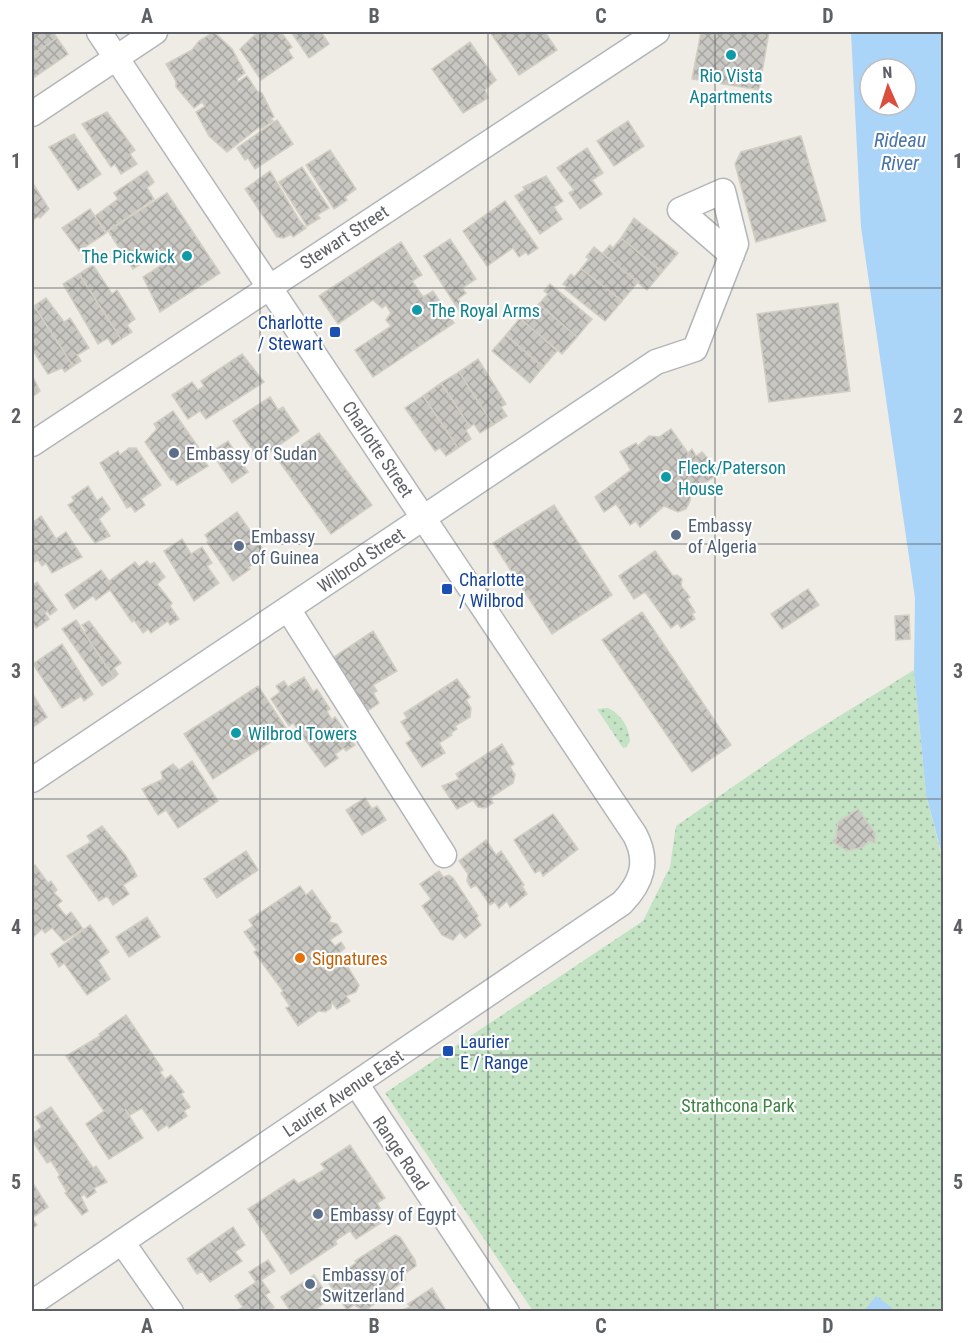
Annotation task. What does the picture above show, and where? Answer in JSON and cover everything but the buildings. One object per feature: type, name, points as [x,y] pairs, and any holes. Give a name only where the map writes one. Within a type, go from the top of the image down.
[{"type":"street","name":"Charlotte Street","points":[[99,32],[635,835],[644,859],[642,872]]},
{"type":"street","points":[[32,114],[155,32]]},
{"type":"street","name":"Stewart Street","points":[[32,444],[657,32]]},
{"type":"street","name":"Wilbrod Street","points":[[32,780],[656,362],[694,349],[732,255]]},
{"type":"street","points":[[288,609],[444,855]]},
{"type":"street","name":"Laurier Avenue East","points":[[32,1303],[357,1085],[622,903],[639,883],[642,872]]},
{"type":"street","name":"Range Road","points":[[357,1085],[507,1311]]},
{"type":"street","points":[[122,1242],[171,1311]]},
{"type":"green space","name":"Strathcona Park","points":[[914,670],[926,794],[943,861],[943,1311],[533,1311],[385,1093],[643,921],[670,867],[676,826],[799,741]]},
{"type":"green space","points":[[608,708],[621,718],[626,726],[630,742],[626,747],[623,748],[597,709]]},
{"type":"water","name":"Rideau River","points":[[851,32],[943,32],[943,859],[926,794],[914,670],[915,598],[861,227]]},
{"type":"water","points":[[876,1296],[896,1311],[864,1311]]},
{"type":"place","name":"Rio Vista Apartments","points":[[731,55]]},
{"type":"place","name":"The Pickwick","points":[[187,256]]},
{"type":"place","name":"The Royal Arms","points":[[417,310]]},
{"type":"place","name":"Charlotte / Stewart","points":[[335,332]]},
{"type":"place","name":"Embassy of Sudan","points":[[174,453]]},
{"type":"place","name":"Fleck/Paterson House","points":[[666,477]]},
{"type":"place","name":"Embassy of Algeria","points":[[676,535]]},
{"type":"place","name":"Embassy of Guinea","points":[[239,546]]},
{"type":"place","name":"Charlotte / Wilbrod","points":[[447,589]]},
{"type":"place","name":"Wilbrod Towers","points":[[236,733]]},
{"type":"place","name":"Signatures","points":[[300,958]]},
{"type":"place","name":"Laurier E / Range","points":[[448,1051]]},
{"type":"place","name":"Embassy of Egypt","points":[[318,1214]]},
{"type":"place","name":"Embassy of Switzerland","points":[[310,1284]]}]
